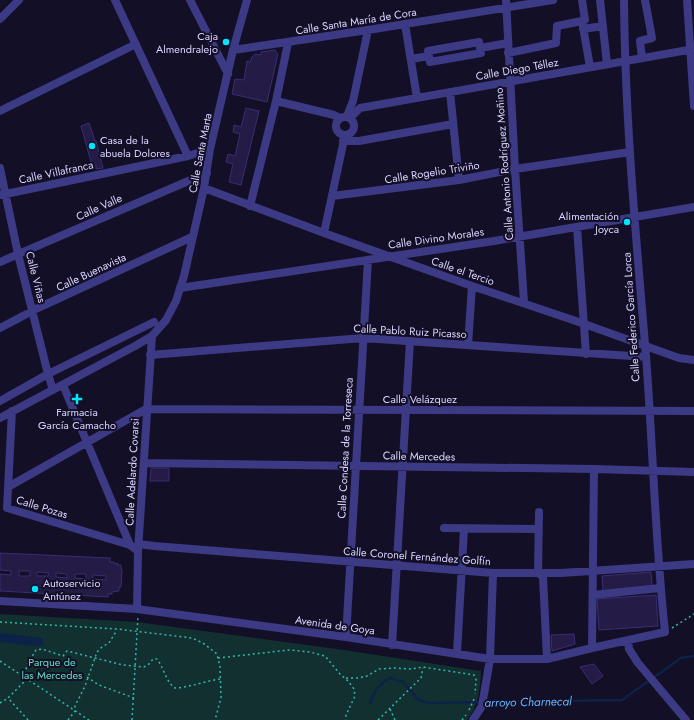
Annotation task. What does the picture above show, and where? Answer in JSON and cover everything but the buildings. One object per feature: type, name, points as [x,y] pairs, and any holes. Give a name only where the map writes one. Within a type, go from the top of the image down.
[{"type":"street","points":[[0,19],[19,0]]},
{"type":"street","points":[[115,0],[188,156]]},
{"type":"street","points":[[190,0],[228,74]]},
{"type":"street","name":"Calle Santa Marta","points":[[0,418],[152,336],[166,320],[172,310],[180,288],[204,188],[210,149],[247,0]]},
{"type":"street","name":"Calle Santa María de Cora","points":[[234,50],[405,24],[506,4],[552,0]]},
{"type":"street","points":[[582,0],[585,20],[582,25],[590,67]]},
{"type":"street","points":[[600,0],[607,64]]},
{"type":"street","name":"Calle Federico García Lorca","points":[[624,0],[625,61],[630,152],[646,357],[658,566],[665,632]]},
{"type":"street","points":[[642,58],[640,41],[652,38],[645,0]]},
{"type":"street","points":[[687,0],[693,59],[694,100]]},
{"type":"street","name":"Calle Antonio Rodríguez Moñino","points":[[506,4],[514,169],[524,302]]},
{"type":"street","points":[[405,24],[417,98]]},
{"type":"street","points":[[508,52],[556,44],[557,26],[603,26]]},
{"type":"street","points":[[368,30],[353,101],[346,117],[336,124],[336,128],[341,134],[358,141],[453,124]]},
{"type":"street","points":[[411,59],[429,56],[428,51],[479,42],[480,48],[508,43]]},
{"type":"street","points":[[250,206],[276,101],[288,43]]},
{"type":"street","points":[[0,111],[136,44]]},
{"type":"street","name":"Calle Diego Téllez","points":[[346,117],[360,108],[692,49]]},
{"type":"street","points":[[450,92],[459,180]]},
{"type":"street","points":[[276,101],[346,117],[354,123],[354,130],[346,136],[324,233]]},
{"type":"street","points":[[346,136],[358,141]]},
{"type":"street","name":"Calle Villafranca","points":[[3,195],[188,156],[210,149]]},
{"type":"street","name":"Calle Rogelio Triviño","points":[[332,196],[459,180],[514,169],[630,152]]},
{"type":"street","name":"Calle Viñas","points":[[0,168],[3,195],[53,390]]},
{"type":"street","name":"Calle Valle","points":[[0,262],[206,173]]},
{"type":"street","name":"Calle el Tercio","points":[[204,188],[472,286],[584,323],[645,347],[679,358],[694,360]]},
{"type":"street","name":"Calle Divino Morales","points":[[180,288],[424,252],[694,207]]},
{"type":"street","points":[[577,227],[586,354]]},
{"type":"street","name":"Calle Buenavista","points":[[0,328],[33,311],[192,237]]},
{"type":"street","name":"Calle Condesa de la Torreseca","points":[[346,637],[358,410],[368,260]]},
{"type":"street","points":[[468,345],[472,286]]},
{"type":"street","points":[[0,401],[48,374],[154,322]]},
{"type":"street","name":"Calle Adelardo Covarsi","points":[[138,609],[139,548],[146,409],[152,336]]},
{"type":"street","name":"Calle Pablo Ruiz Picasso","points":[[150,355],[363,338],[646,357]]},
{"type":"street","points":[[392,645],[410,341]]},
{"type":"street","points":[[63,385],[130,545]]},
{"type":"street","points":[[8,487],[146,409]]},
{"type":"street","name":"Calle Velázquez","points":[[146,409],[694,411]]},
{"type":"street","name":"Calle Pozas","points":[[12,411],[7,508],[139,548]]},
{"type":"street","name":"Calle Mercedes","points":[[144,462],[694,472]]},
{"type":"street","points":[[592,648],[594,469]]},
{"type":"street","points":[[539,512],[538,573],[543,577],[548,659]]},
{"type":"street","points":[[444,528],[538,529]]},
{"type":"street","points":[[457,653],[464,529]]},
{"type":"street","points":[[124,533],[128,536],[132,536],[140,532]]},
{"type":"street","name":"Calle Coronel Fernández Golfín","points":[[139,548],[154,546],[493,573],[593,571],[694,564]]},
{"type":"street","points":[[472,720],[482,706],[490,660],[493,573]]},
{"type":"street","points":[[592,596],[660,588]]},
{"type":"street","name":"Avenida de Goya","points":[[0,601],[138,609],[457,653],[490,660],[548,659],[665,632]]},
{"type":"street","points":[[628,640],[629,649],[638,663],[686,720]]},
{"type":"path","points":[[132,720],[138,609]]},
{"type":"path","points":[[665,632],[694,614]]},
{"type":"path","points":[[0,622],[117,629],[192,638],[203,643],[217,654],[220,667],[221,698],[215,720]]},
{"type":"path","points":[[68,720],[75,711],[75,706],[85,686],[94,657],[102,647],[109,643],[115,636],[117,629]]},
{"type":"path","points":[[0,703],[8,698],[23,683],[27,665],[36,650],[42,649],[63,656],[67,651],[123,665],[144,667],[153,659],[157,659],[162,665],[168,681],[175,688],[220,679]]},
{"type":"path","points":[[218,658],[290,650],[310,652],[325,656],[354,689],[355,696],[346,715],[346,720]]},
{"type":"path","points":[[0,661],[88,720]]},
{"type":"path","points":[[345,678],[367,676],[379,669],[384,668],[410,669],[423,667],[474,675],[476,680],[475,697],[468,713],[462,720]]},
{"type":"path","points":[[378,720],[421,678],[423,667]]},
{"type":"path","points":[[87,677],[99,685],[134,698]]},
{"type":"path","points":[[8,698],[28,720]]},
{"type":"path","points":[[390,709],[395,720]]},
{"type":"green space","name":"Parque de las Mercedes","points":[[0,614],[137,622],[344,650],[481,671],[479,690],[474,709],[467,720],[0,720]]},
{"type":"water","points":[[0,633],[41,638],[43,640],[43,645],[34,646],[0,642]]},
{"type":"waterway","name":"arroyo Charnecal","points":[[370,703],[377,688],[390,678],[403,682],[419,700],[428,703],[622,700],[681,658],[694,656]]},
{"type":"place","name":"Caja Almendralejo","points":[[226,42]]},
{"type":"place","name":"Casa de la abuela Dolores","points":[[92,146]]},
{"type":"place","name":"Alimentación Joyca","points":[[627,222]]},
{"type":"place","name":"Farmacia García Camacho","points":[[77,399]]},
{"type":"place","name":"Autoservicio Antúnez","points":[[35,589]]}]
